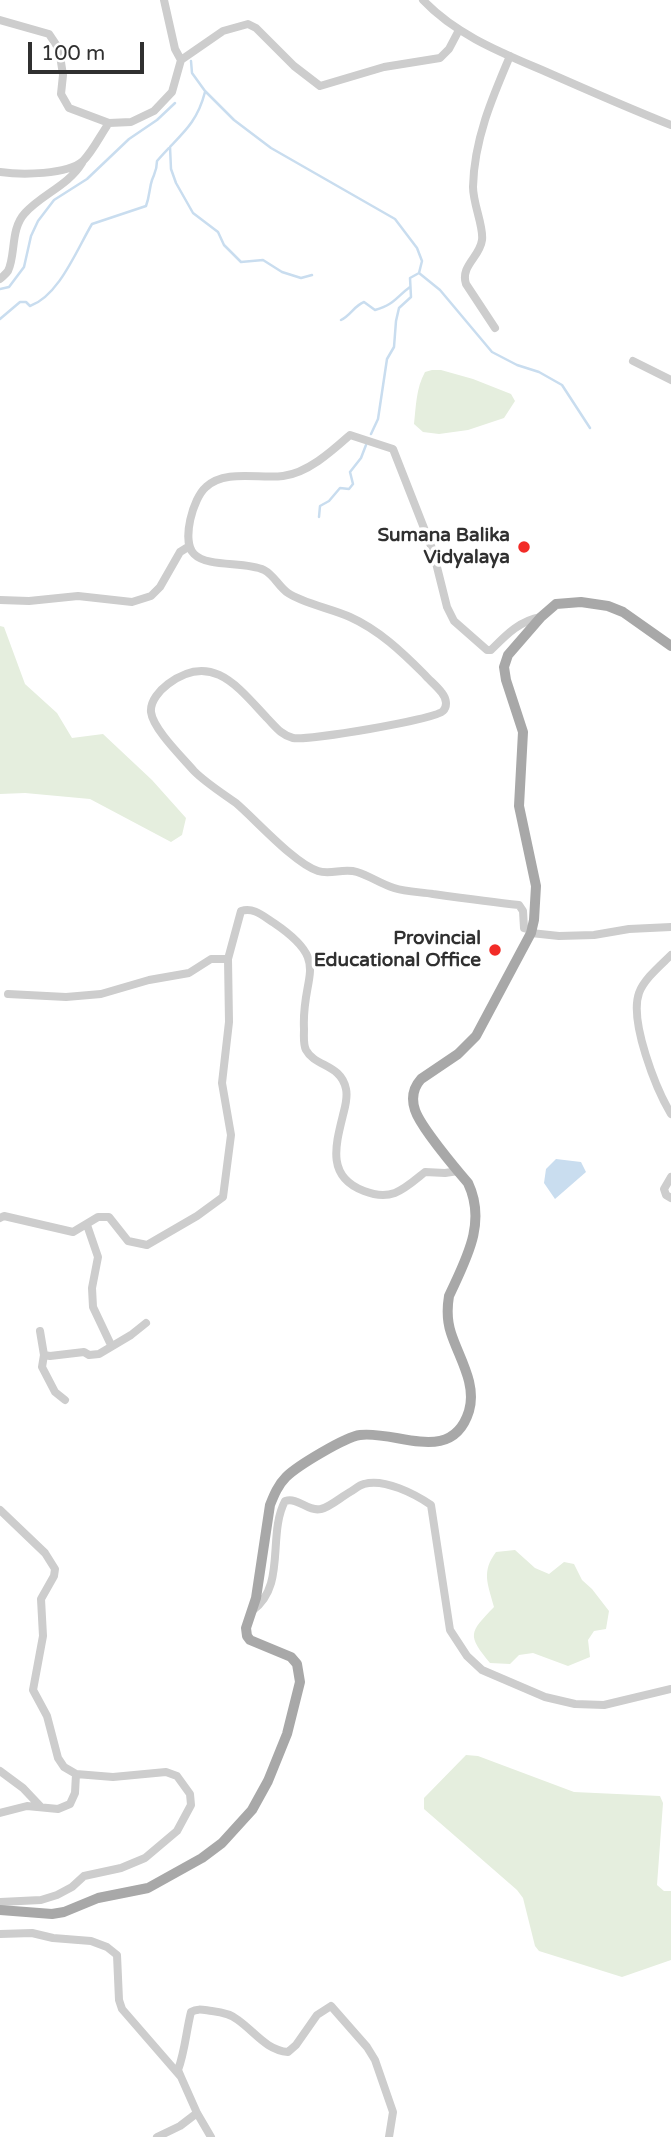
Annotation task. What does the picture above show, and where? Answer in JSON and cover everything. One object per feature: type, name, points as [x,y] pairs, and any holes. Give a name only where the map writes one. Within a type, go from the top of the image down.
[{"type":"main road","points":[[0,1910],[52,1914],[98,1898],[159,1884],[222,1843],[251,1810],[268,1781],[287,1734],[300,1682],[297,1664],[291,1657],[250,1640],[247,1636],[246,1628],[256,1598],[270,1505],[275,1492],[293,1471],[348,1438],[370,1434],[422,1443],[435,1442],[456,1432],[466,1417],[470,1407],[469,1381],[450,1331],[448,1305],[449,1296],[475,1232],[477,1209],[468,1183],[417,1116],[412,1098],[421,1079],[458,1054],[476,1036],[531,931],[536,886],[519,806],[523,732],[504,667],[513,647],[556,604],[581,601],[608,606],[623,612],[671,646]]},
{"type":"street","points":[[164,0],[175,48],[181,60]]},
{"type":"street","points":[[423,0],[446,22],[510,56],[671,125]]},
{"type":"street","points":[[0,20],[49,34],[59,49],[61,94],[68,108],[109,123],[131,122],[154,111],[172,92],[181,60],[223,31],[248,24],[256,28],[294,66],[320,86],[384,67],[440,58],[449,49],[459,30]]},
{"type":"street","points":[[495,328],[464,277],[482,245],[483,235],[473,188],[478,141],[492,97],[510,56]]},
{"type":"street","points":[[0,279],[8,271],[14,238],[24,214],[75,174],[109,123]]},
{"type":"street","points":[[0,172],[15,174],[52,171],[72,167],[83,160]]},
{"type":"street","points":[[632,361],[671,380]]},
{"type":"street","points":[[541,617],[530,619],[514,628],[491,650],[487,650],[454,621],[447,607],[433,551],[393,449],[350,435],[319,461],[286,476],[225,477],[209,484],[194,505],[188,547],[196,557],[266,571],[289,593],[373,629],[400,650],[444,695],[446,706],[443,711],[432,717],[297,739],[280,732],[235,684],[213,672],[200,671],[182,676],[166,685],[153,704],[151,713],[162,733],[197,774],[313,869],[323,873],[345,870],[356,872],[396,889],[519,905],[523,911],[524,928],[559,936],[671,927]]},
{"type":"street","points":[[0,600],[29,601],[78,596],[132,602],[151,596],[160,587],[180,552],[188,547]]},
{"type":"street","points":[[0,1218],[4,1216],[73,1231],[98,1217],[109,1217],[128,1241],[147,1245],[197,1216],[223,1197],[231,1135],[222,1083],[229,1022],[228,959],[241,911],[248,909],[289,933],[306,950],[312,968],[303,1010],[304,1048],[310,1056],[340,1075],[346,1089],[336,1164],[342,1177],[353,1187],[374,1195],[392,1195],[425,1172],[458,1171]]},
{"type":"street","points":[[671,955],[639,990],[636,1003],[641,1040],[663,1100],[671,1114]]},
{"type":"street","points":[[8,993],[66,997],[101,994],[149,980],[189,973],[211,959],[228,959]]},
{"type":"street","points":[[671,1177],[664,1189],[666,1195],[671,1198]]},
{"type":"street","points":[[87,1225],[98,1257],[92,1288],[93,1307],[111,1345]]},
{"type":"street","points":[[44,1355],[84,1352],[89,1355],[99,1354],[131,1335],[146,1322]]},
{"type":"street","points":[[40,1331],[44,1355],[42,1367],[55,1392],[65,1400]]},
{"type":"street","points":[[251,1612],[271,1587],[278,1514],[285,1501],[290,1499],[310,1508],[321,1509],[363,1484],[376,1483],[414,1493],[430,1505],[450,1630],[467,1656],[482,1670],[545,1697],[575,1704],[604,1705],[671,1689]]},
{"type":"street","points":[[0,1510],[45,1553],[55,1569],[41,1599],[43,1636],[33,1689],[47,1716],[58,1758],[64,1767],[76,1774],[113,1777],[166,1772],[177,1776],[190,1794],[191,1805],[177,1831],[145,1858],[121,1868],[84,1876],[72,1887],[41,1900],[0,1902]]},
{"type":"street","points":[[0,1770],[40,1806]]},
{"type":"street","points":[[0,1813],[27,1806],[58,1809],[70,1804],[75,1793],[76,1774]]},
{"type":"street","points":[[0,1934],[32,1933],[53,1938],[91,1941],[107,1947],[117,1955],[119,2000],[122,2009],[181,2077]]},
{"type":"street","points":[[211,2137],[178,2070],[184,2055],[191,2012],[197,2009],[236,2018],[258,2039],[278,2051],[288,2052],[317,2015],[331,2006],[375,2060],[393,2112],[390,2137]]},
{"type":"street","points":[[158,2137],[180,2126],[197,2113]]},
{"type":"green space","points":[[432,370],[473,379],[511,394],[515,401],[504,418],[468,430],[439,434],[423,432],[414,424],[417,398],[425,372]]},
{"type":"green space","points":[[0,626],[4,627],[25,684],[57,713],[72,738],[103,734],[152,780],[186,818],[182,835],[171,842],[90,799],[25,793],[0,794]]},
{"type":"green space","points":[[515,1550],[535,1568],[549,1574],[564,1562],[574,1564],[582,1580],[609,1611],[606,1629],[594,1631],[588,1640],[590,1657],[568,1666],[533,1653],[519,1655],[510,1664],[490,1663],[477,1646],[474,1634],[476,1629],[494,1607],[487,1578],[491,1559],[496,1552]]},
{"type":"green space","points":[[466,1755],[478,1756],[574,1792],[660,1796],[663,1803],[657,1885],[664,1891],[671,1891],[671,1960],[622,1977],[539,1951],[535,1946],[523,1898],[517,1890],[424,1809],[424,1798]]},
{"type":"water","points":[[556,1159],[581,1162],[586,1172],[555,1199],[544,1183],[546,1169]]},
{"type":"waterway","points":[[191,61],[192,73],[205,91],[234,120],[271,148],[395,219],[417,248],[422,261],[419,273],[410,278],[411,297],[399,308],[394,347],[387,359],[378,419],[371,434]]},
{"type":"waterway","points":[[0,319],[20,302],[26,302],[30,306],[50,292],[66,271],[92,224],[146,206],[157,161],[191,123],[205,92]]},
{"type":"waterway","points":[[0,289],[9,287],[24,267],[31,236],[38,221],[54,200],[87,179],[129,139],[157,120],[175,103]]},
{"type":"waterway","points":[[170,147],[171,169],[193,213],[218,232],[224,245],[241,262],[263,260],[282,272],[301,278],[312,275]]},
{"type":"waterway","points":[[419,273],[440,290],[492,352],[562,385],[590,428]]},
{"type":"waterway","points":[[341,320],[364,302],[375,310],[387,305],[410,287]]},
{"type":"waterway","points":[[319,517],[320,506],[329,501],[340,488],[349,489],[353,484],[350,472],[361,458],[366,445]]},
{"type":"place","name":"Sumana Balika Vidyalaya","points":[[524,547]]},
{"type":"place","name":"Provincial Educational Office","points":[[495,950]]}]
